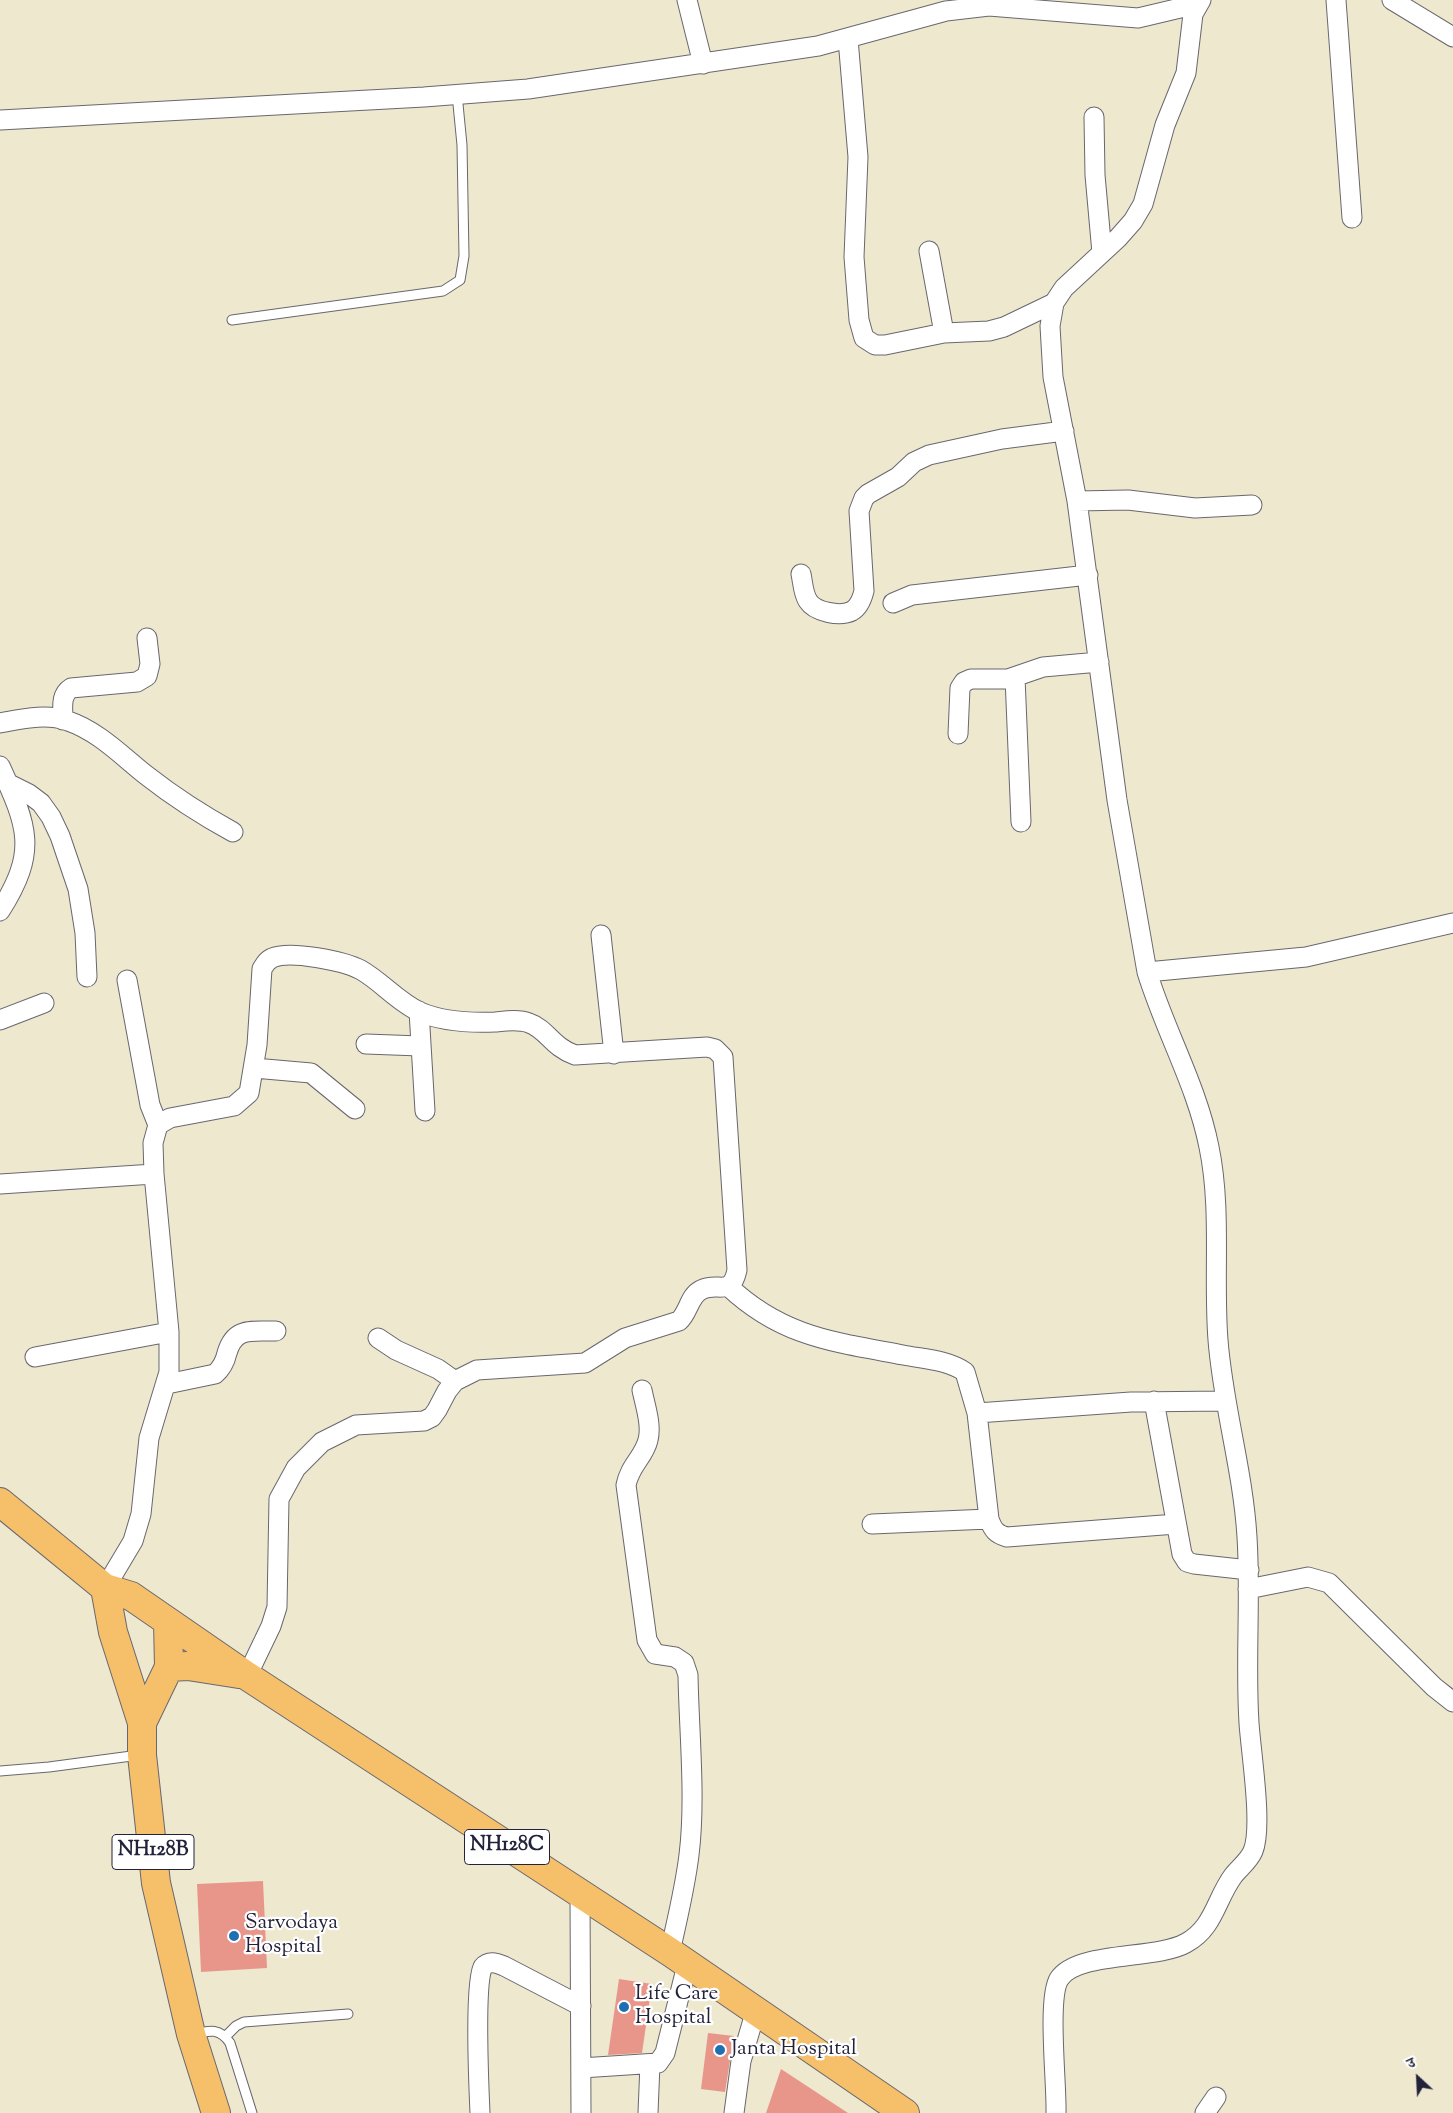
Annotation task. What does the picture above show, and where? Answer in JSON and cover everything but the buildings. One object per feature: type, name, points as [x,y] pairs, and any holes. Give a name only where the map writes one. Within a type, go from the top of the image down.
[{"type":"highway","points":[[0,1502],[105,1588]]},
{"type":"highway","name":"NH128C","points":[[105,1588],[131,1596],[247,1676],[756,2010],[904,2113]]},
{"type":"highway","name":"NH128B","points":[[105,1588],[113,1632],[142,1723],[142,1755],[156,1883],[191,2034],[216,2113]]},
{"type":"highway","points":[[142,1723],[168,1667],[168,1622]]},
{"type":"highway","points":[[168,1667],[188,1666],[247,1676]]},
{"type":"street","points":[[687,0],[703,64]]},
{"type":"street","points":[[1336,0],[1352,218]]},
{"type":"street","points":[[1392,0],[1453,38]]},
{"type":"street","points":[[0,120],[458,94],[528,88],[818,46],[975,4],[1138,18],[1199,2]]},
{"type":"street","points":[[1056,2113],[1053,2002],[1060,1978],[1068,1970],[1084,1963],[1172,1950],[1188,1942],[1201,1932],[1212,1918],[1232,1878],[1252,1854],[1257,1828],[1247,1686],[1249,1570],[1243,1495],[1225,1401],[1218,1338],[1214,1192],[1210,1150],[1190,1086],[1147,972],[1116,800],[1088,575],[1077,501],[1053,377],[1050,343],[1050,326],[1054,304],[1064,288],[1133,221],[1143,204],[1165,125],[1186,74],[1193,14],[1199,2]]},
{"type":"street","points":[[848,39],[858,157],[854,257],[861,330],[869,343],[875,345],[944,333],[974,332],[1004,327],[1054,304]]},
{"type":"street","points":[[1094,117],[1095,176],[1102,253]]},
{"type":"street","points":[[929,251],[944,333]]},
{"type":"street","points":[[801,574],[805,594],[814,607],[824,611],[845,613],[852,610],[861,601],[864,591],[859,511],[864,498],[868,494],[898,477],[914,462],[929,455],[1002,439],[1064,431]]},
{"type":"street","points":[[1077,501],[1128,500],[1195,508],[1252,505]]},
{"type":"street","points":[[893,602],[912,595],[1088,575]]},
{"type":"street","points":[[63,720],[65,691],[70,688],[137,682],[147,676],[150,664],[147,638]]},
{"type":"street","points":[[958,734],[960,688],[964,682],[971,679],[1015,676],[1043,667],[1099,662]]},
{"type":"street","points":[[1015,676],[1021,822]]},
{"type":"street","points":[[0,723],[35,717],[63,720],[89,730],[175,797],[200,814],[233,832]]},
{"type":"street","points":[[0,766],[22,816],[25,831],[25,852],[16,886],[0,911]]},
{"type":"street","points":[[7,783],[40,803],[51,817],[60,836],[78,889],[85,933],[86,977]]},
{"type":"street","points":[[1147,972],[1306,956],[1453,923]]},
{"type":"street","points":[[601,935],[614,1054]]},
{"type":"street","points":[[158,1125],[170,1118],[234,1106],[250,1092],[254,1068],[262,969],[271,958],[290,955],[350,965],[362,971],[419,1011],[447,1020],[472,1023],[528,1022],[540,1029],[563,1051],[575,1055],[706,1047],[715,1049],[723,1057],[737,1270],[735,1281],[728,1286],[699,1291],[691,1301],[685,1316],[679,1321],[625,1338],[585,1364],[476,1370],[455,1381],[432,1416],[416,1422],[380,1422],[356,1425],[322,1442],[296,1468],[279,1499],[277,1607],[271,1626],[247,1676]]},
{"type":"street","points":[[105,1588],[133,1541],[140,1514],[149,1438],[167,1384],[169,1332],[154,1174],[153,1143],[158,1125],[148,1095],[127,980]]},
{"type":"street","points":[[0,1020],[44,1003]]},
{"type":"street","points":[[419,1011],[425,1111]]},
{"type":"street","points":[[366,1044],[420,1046]]},
{"type":"street","points":[[254,1068],[312,1073],[355,1110]]},
{"type":"street","points":[[0,1184],[154,1174]]},
{"type":"street","points":[[728,1286],[753,1308],[798,1332],[824,1340],[959,1368],[965,1372],[969,1380],[977,1413],[989,1519],[998,1535],[1007,1537],[1176,1524]]},
{"type":"street","points":[[167,1384],[215,1374],[225,1363],[230,1344],[237,1335],[246,1332],[276,1331]]},
{"type":"street","points":[[35,1357],[169,1332]]},
{"type":"street","points":[[378,1338],[396,1350],[438,1369],[455,1381]]},
{"type":"street","points":[[581,2068],[658,2063],[666,2053],[690,1853],[688,1676],[684,1662],[676,1657],[655,1654],[647,1640],[626,1486],[628,1473],[648,1441],[648,1426],[642,1390]]},
{"type":"street","points":[[977,1413],[1154,1401],[1225,1401]]},
{"type":"street","points":[[1154,1401],[1182,1554],[1188,1562],[1249,1570]]},
{"type":"street","points":[[872,1524],[989,1519]]},
{"type":"street","points":[[1248,1589],[1308,1577],[1329,1583],[1434,1687],[1453,1702]]},
{"type":"street","points":[[580,1895],[581,2113]]},
{"type":"street","points":[[480,2113],[478,1993],[480,1971],[484,1966],[495,1962],[581,2006]]},
{"type":"street","points":[[734,2113],[741,2061],[756,2010]]},
{"type":"street","points":[[648,2113],[650,2064]]},
{"type":"street","points":[[1205,2113],[1216,2097]]},
{"type":"lane","points":[[232,320],[443,290],[460,280],[464,256],[462,145],[458,94]]},
{"type":"lane","points":[[0,1771],[49,1768],[142,1755]]},
{"type":"lane","points":[[226,2036],[236,2026],[244,2022],[348,2014]]},
{"type":"lane","points":[[191,2034],[210,2030],[220,2032],[226,2036],[230,2043],[252,2113]]},
{"type":"place","name":"Sarvodaya Hospital","points":[[234,1936]]},
{"type":"place","name":"Life Care Hospital","points":[[624,2007]]},
{"type":"place","name":"Janta Hospital","points":[[720,2050]]}]
